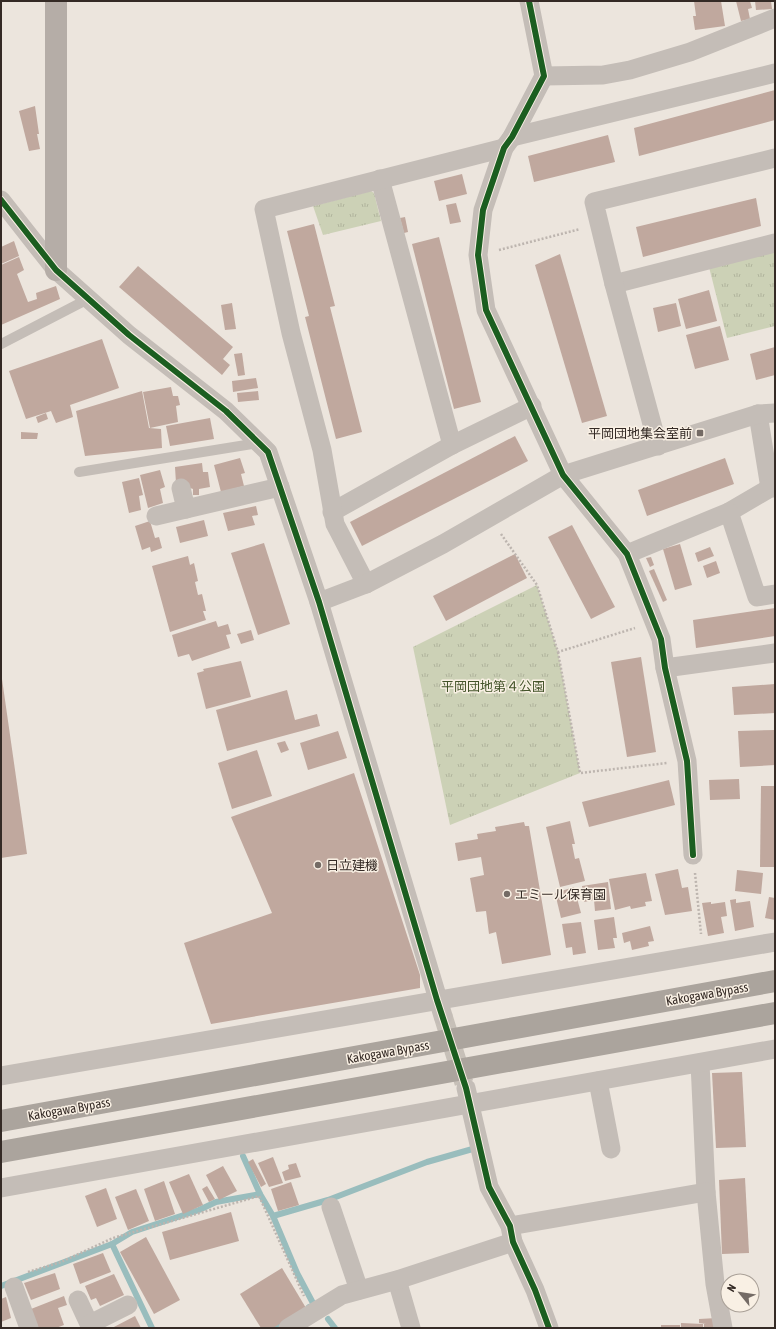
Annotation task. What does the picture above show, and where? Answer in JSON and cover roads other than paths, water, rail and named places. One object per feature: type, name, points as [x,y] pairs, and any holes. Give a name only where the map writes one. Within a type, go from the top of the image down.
[{"type":"highway","name":"Kakogawa Bypass","points":[[1,1121],[775,981]]},
{"type":"highway","points":[[1,1152],[775,1014]]},
{"type":"street","points":[[56,1],[56,270]]},
{"type":"street","points":[[529,1],[544,76],[508,142],[483,210],[478,255],[486,310],[563,475],[627,554],[661,639],[665,668],[687,761],[693,855]]},
{"type":"street","points":[[544,76],[603,75],[630,70],[690,52],[775,18]]},
{"type":"street","points":[[366,584],[335,524],[322,450],[292,333],[264,209],[380,179],[508,142],[775,73]]},
{"type":"street","points":[[658,446],[614,284],[594,202],[775,158]]},
{"type":"street","points":[[380,179],[452,445]]},
{"type":"street","points":[[1,200],[56,270],[129,335],[226,411],[268,452],[319,602],[440,1008]]},
{"type":"street","points":[[614,284],[775,243]]},
{"type":"street","points":[[332,512],[452,445],[532,406]]},
{"type":"street","points":[[319,602],[366,584],[489,518],[563,475],[767,414],[773,488],[730,512],[627,554]]},
{"type":"street","points":[[156,516],[280,487]]},
{"type":"street","points":[[181,488],[186,509]]},
{"type":"street","points":[[730,512],[757,597],[775,594]]},
{"type":"street","points":[[665,668],[775,654]]},
{"type":"street","points":[[1,1076],[440,1008],[775,942]]},
{"type":"street","points":[[1,1188],[467,1096],[598,1081],[775,1049]]},
{"type":"street","points":[[700,1063],[706,1192],[715,1284],[723,1328]]},
{"type":"street","points":[[598,1081],[611,1149]]},
{"type":"street","points":[[467,1096],[489,1187],[512,1234],[549,1328]]},
{"type":"street","points":[[288,1328],[314,1314],[342,1295],[397,1280],[512,1234],[706,1192]]},
{"type":"street","points":[[331,1207],[359,1290]]},
{"type":"street","points":[[19,1280],[29,1328]]},
{"type":"street","points":[[397,1280],[411,1328]]},
{"type":"street","points":[[78,1300],[91,1326],[128,1305]]},
{"type":"lane","points":[[1,344],[88,299]]},
{"type":"lane","points":[[79,472],[258,443]]},
{"type":"waterway","points":[[273,1216],[328,1200],[427,1162],[476,1148]]},
{"type":"waterway","points":[[243,1156],[260,1194],[273,1216],[297,1273],[314,1305],[309,1307]]},
{"type":"waterway","points":[[1,1286],[112,1244],[132,1232],[199,1210],[216,1202],[260,1194]]},
{"type":"waterway","points":[[112,1244],[152,1328]]},
{"type":"waterway","points":[[328,1319],[335,1328]]},
{"type":"waterway","points":[[274,1328],[286,1321]]},
{"type":"tunnel","points":[[443,1016],[464,1083]]},
{"type":"place","name":"平岡団地集会室前","points":[[700,433]]},
{"type":"place","name":"日立建機","points":[[318,865]]},
{"type":"place","name":"エミール保育園","points":[[507,894]]},
{"type":"park label","name":"平岡団地第４公園","points":[[493,686]]}]
